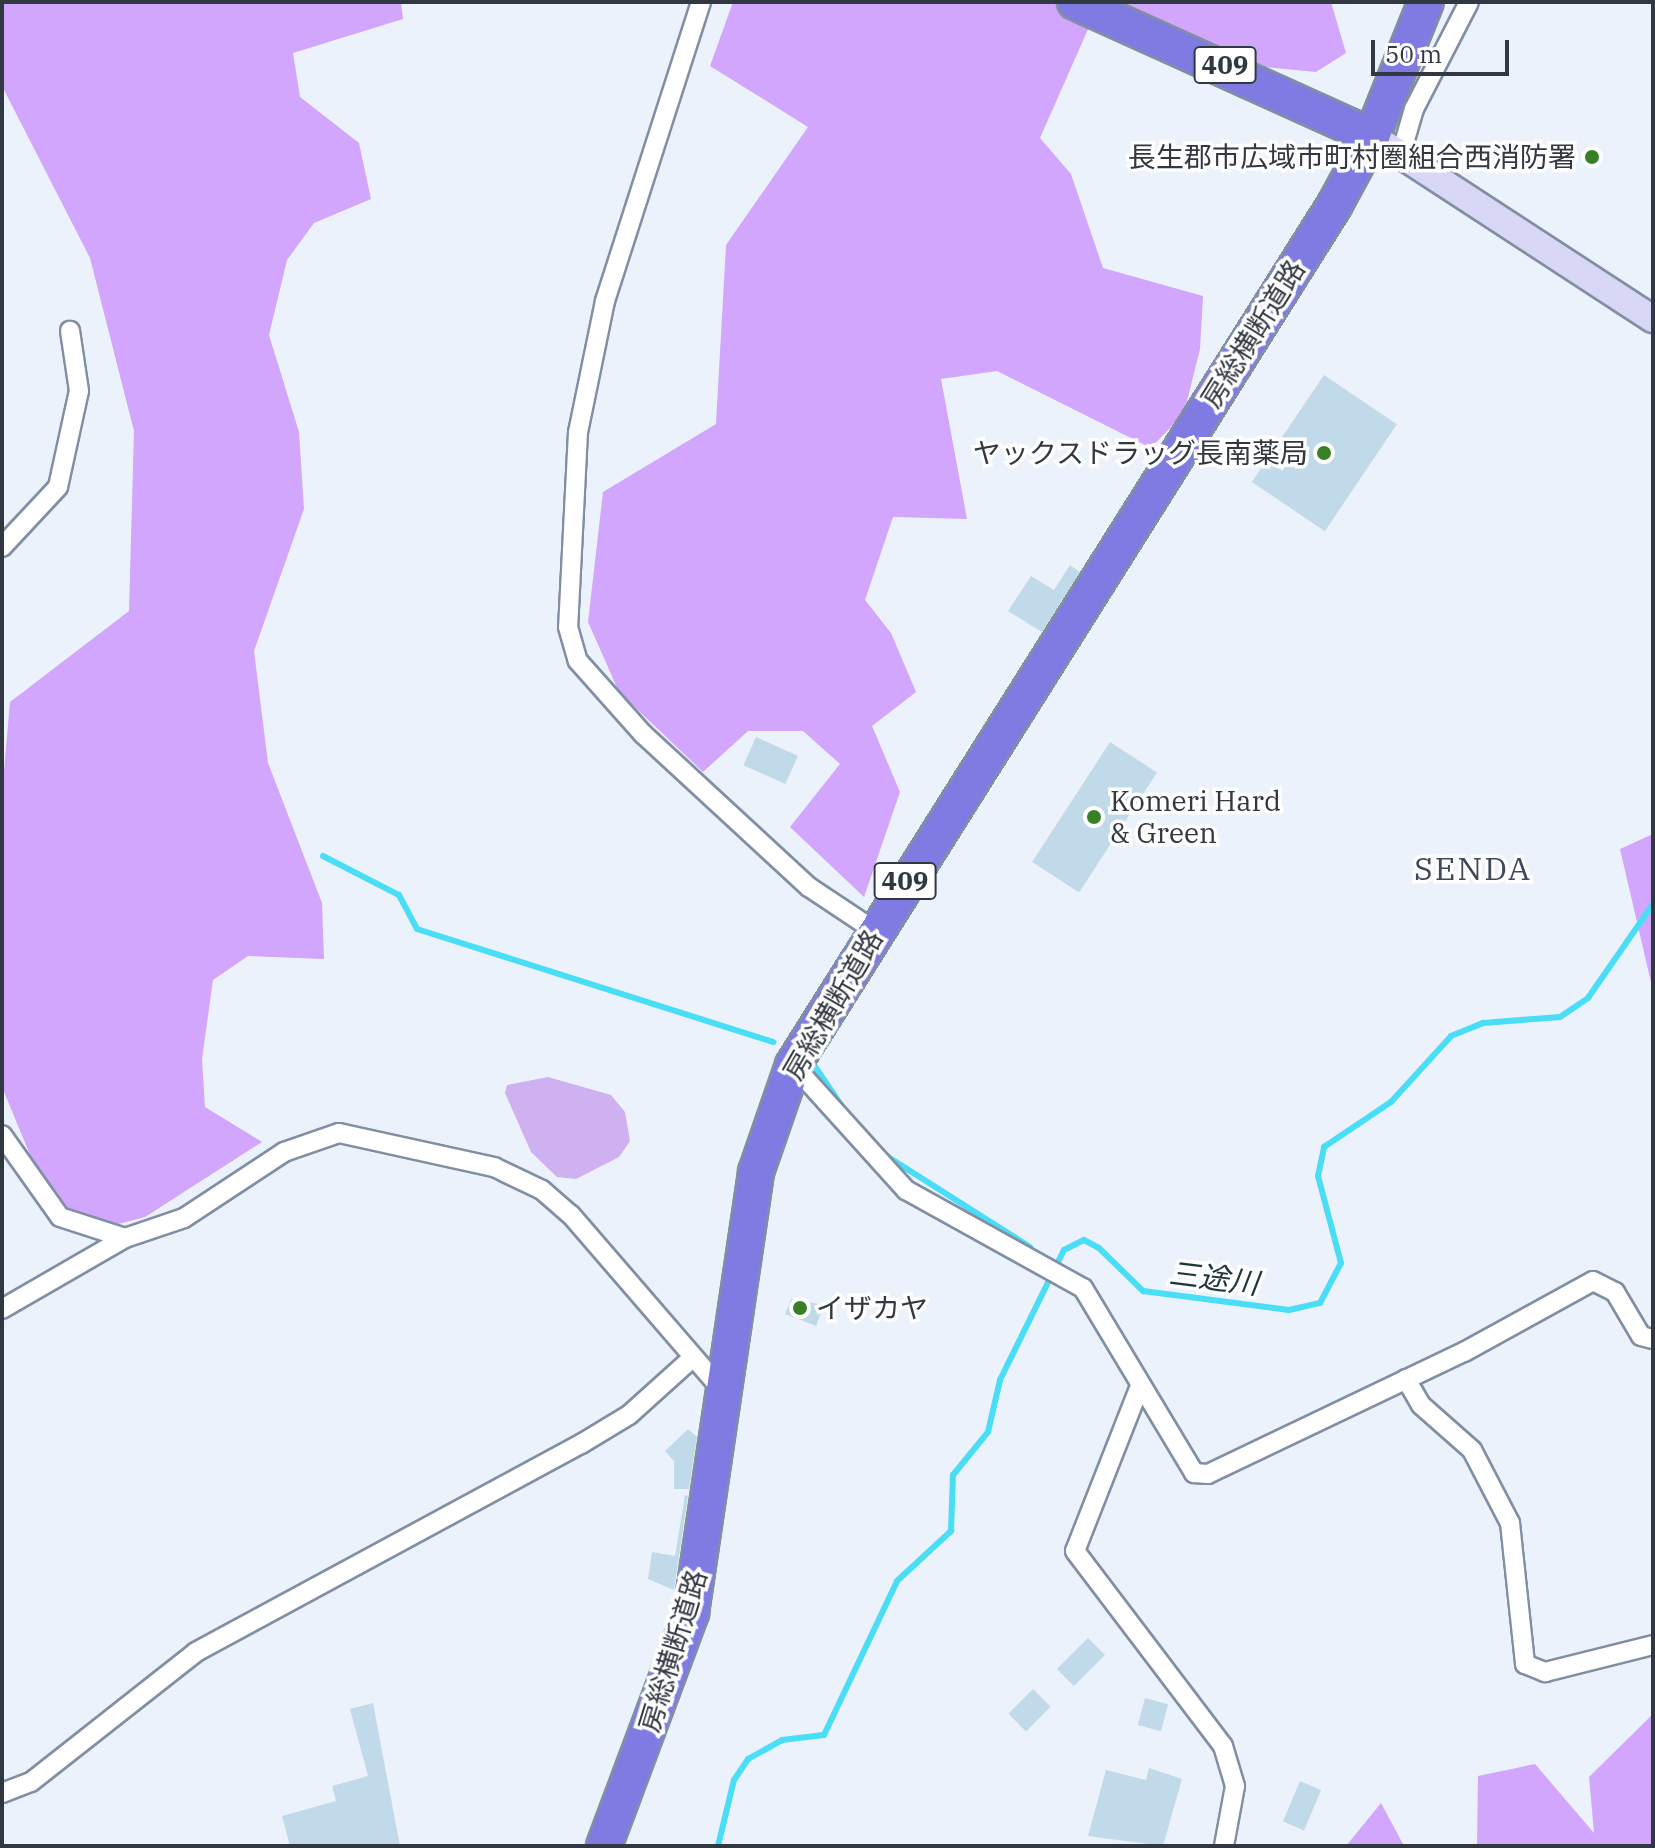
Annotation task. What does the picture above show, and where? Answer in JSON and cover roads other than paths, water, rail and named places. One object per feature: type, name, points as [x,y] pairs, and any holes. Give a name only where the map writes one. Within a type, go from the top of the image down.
[{"type":"highway","name":"409","points":[[1075,2],[1387,143]]},
{"type":"highway","name":"房総横断道路","points":[[604,1846],[691,1613],[756,1172],[793,1065],[875,931],[1387,143],[1426,2]]},
{"type":"main road","points":[[1387,143],[1653,319]]},
{"type":"street","points":[[701,2],[605,301],[578,432],[568,627],[578,661],[643,734],[809,887],[875,931]]},
{"type":"street","points":[[1387,143],[1414,109],[1469,2]]},
{"type":"street","points":[[2,547],[58,487],[79,391],[70,331]]},
{"type":"street","points":[[793,1065],[906,1190],[1035,1265],[1083,1288],[1194,1473],[1208,1474],[1406,1379],[1593,1281],[1615,1292],[1641,1336],[1653,1339]]},
{"type":"street","points":[[2,1309],[125,1238],[184,1218],[284,1152],[339,1133],[377,1136],[494,1167],[542,1190],[690,1360],[724,1392]]},
{"type":"street","points":[[2,1135],[60,1217],[125,1238]]},
{"type":"street","points":[[2,1793],[31,1782],[196,1652],[581,1444],[629,1415],[690,1360]]},
{"type":"street","points":[[1406,1379],[1421,1405],[1472,1450],[1510,1523],[1525,1664],[1545,1672],[1653,1645]]},
{"type":"street","points":[[1140,1386],[1075,1551],[1223,1746],[1235,1786],[1224,1846]]},
{"type":"waterway","points":[[323,856],[399,895],[417,929],[773,1042]]},
{"type":"waterway","name":"三途川","points":[[718,1846],[734,1780],[748,1759],[782,1740],[824,1735],[897,1581],[951,1531],[953,1475],[988,1432],[1000,1380],[1064,1250],[1084,1240],[1099,1248],[1143,1291],[1289,1310],[1320,1303],[1341,1263],[1318,1176],[1324,1147],[1391,1102],[1451,1036],[1483,1023],[1560,1017],[1588,998],[1653,904]]},
{"type":"waterway","points":[[816,1068],[843,1108]]},
{"type":"waterway","points":[[885,1155],[1030,1247]]},
{"type":"place","name":"長生郡市広域市町村圏組合西消防署","points":[[1592,157]]},
{"type":"place","name":"ヤックスドラッグ長南薬局","points":[[1324,453]]},
{"type":"place","name":"Komeri Hard & Green","points":[[1094,817]]},
{"type":"place","name":"イザカヤ","points":[[800,1308]]},
{"type":"district","name":"SENDA","points":[[1473,868]]}]
